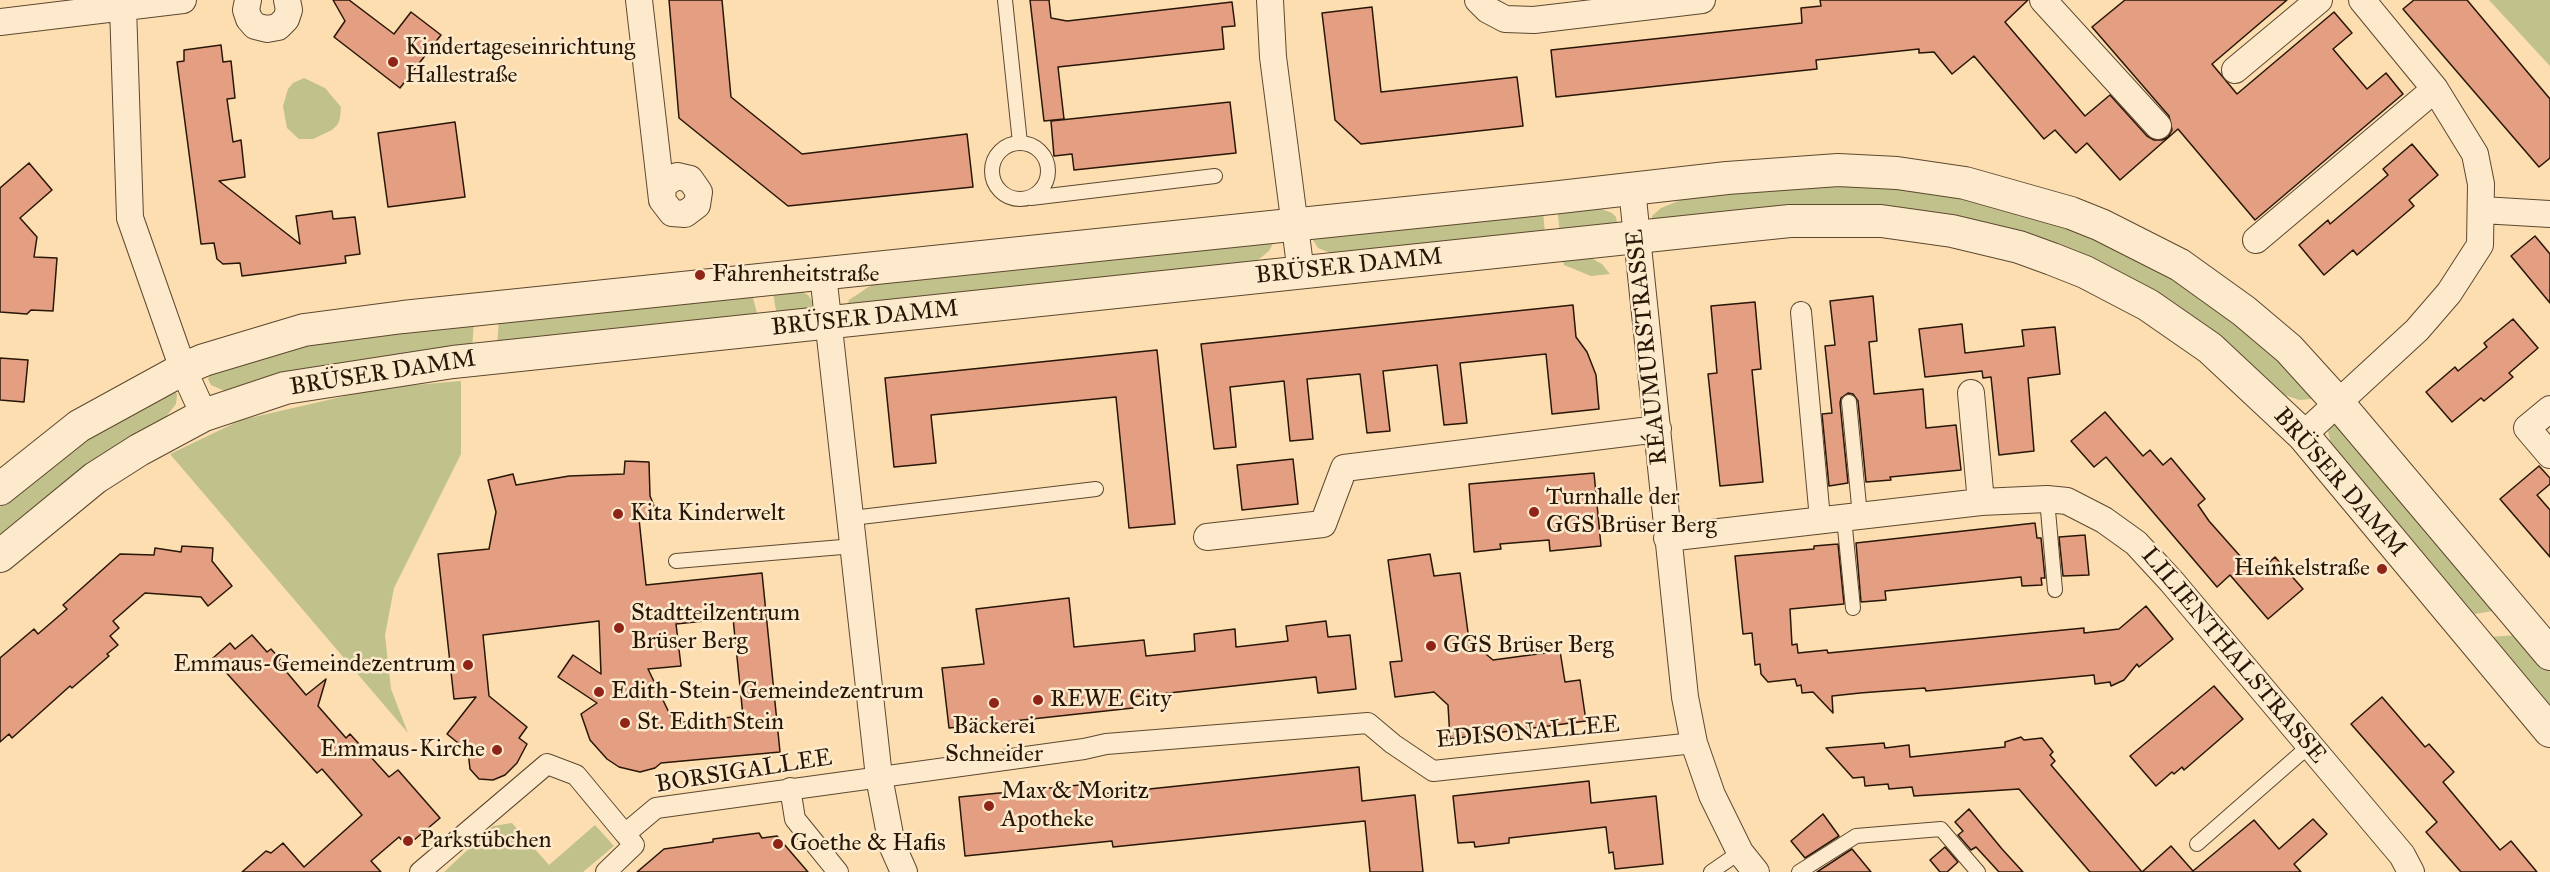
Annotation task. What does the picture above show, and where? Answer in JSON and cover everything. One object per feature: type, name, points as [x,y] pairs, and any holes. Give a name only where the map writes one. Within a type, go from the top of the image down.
[{"type":"street","points":[[0,22],[183,0]]},
{"type":"street","points":[[248,0],[246,10],[249,19],[255,26],[267,29],[278,27],[284,21],[289,10],[287,0]]},
{"type":"street","points":[[639,0],[662,200]]},
{"type":"street","points":[[1270,0],[1273,57],[1301,273]]},
{"type":"street","points":[[1478,0],[1488,10],[1505,19],[1534,20],[1702,0]]},
{"type":"street","points":[[2043,0],[2158,126]]},
{"type":"street","points":[[2235,70],[2319,0]]},
{"type":"street","points":[[2303,435],[2417,330],[2449,293],[2480,245],[2481,184],[2475,154],[2435,89],[2362,0]]},
{"type":"street","points":[[123,7],[130,218],[183,369],[204,415]]},
{"type":"street","points":[[2256,240],[2435,89]]},
{"type":"street","name":"BRÜSER DAMM","points":[[0,489],[79,426],[183,369],[204,360],[304,330],[403,317],[1295,223],[1727,178],[1838,170],[1928,177],[1965,183],[2042,203],[2101,225],[2180,264],[2244,311],[2289,349],[2338,403],[2550,654]]},
{"type":"street","name":"RÉAUMURSTRASSE","points":[[1632,189],[1685,697],[1694,743],[1712,795],[1748,862]]},
{"type":"street","points":[[2482,210],[2550,214]]},
{"type":"street","name":"BRÜSER DAMM","points":[[0,556],[95,478],[204,415],[285,388],[376,372],[830,322],[1790,221],[1843,220],[1915,225],[2019,247],[2085,272],[2148,305],[2210,348],[2303,435],[2550,731]]},
{"type":"street","points":[[823,274],[852,518],[879,777],[892,845],[904,872]]},
{"type":"street","points":[[1801,312],[1841,518]]},
{"type":"street","points":[[1971,393],[1981,502]]},
{"type":"street","points":[[2550,409],[2527,428],[2550,455]]},
{"type":"street","points":[[1207,537],[1323,524],[1344,468],[1658,429]]},
{"type":"street","name":"LILIENTHALSTRASSE","points":[[1667,538],[1981,502],[2047,499],[2067,501],[2104,519],[2136,543],[2172,582],[2402,855],[2411,872]]},
{"type":"street","name":"EDISONALLEE","points":[[879,777],[1106,744],[1368,723],[1393,744],[1433,771],[1694,743]]},
{"type":"street","points":[[420,872],[547,764],[576,775],[634,845],[606,872]]},
{"type":"street","name":"BORSIGALLEE","points":[[625,834],[656,808],[879,777]]},
{"type":"street","points":[[790,788],[795,819],[838,872]]},
{"type":"lane","points":[[1005,0],[1020,143]]},
{"type":"lane","points":[[1030,198],[1039,193],[1046,184],[1048,164],[1036,148],[1020,143],[1003,149],[992,168],[993,178],[1008,197],[1020,199],[1030,198],[1215,176]]},
{"type":"lane","points":[[1849,402],[1841,518],[1853,608]]},
{"type":"lane","points":[[852,518],[1096,489]]},
{"type":"lane","points":[[2047,499],[2055,590]]},
{"type":"lane","points":[[676,561],[854,546]]},
{"type":"lane","points":[[2197,844],[2309,746]]},
{"type":"lane","points":[[1799,872],[1856,836],[1941,830],[1978,872]]},
{"type":"lane","name":"RÉAUMURSTRASSE","points":[[1711,872],[1748,862]]},
{"type":"green space","points":[[2489,0],[2550,0],[2550,66]]},
{"type":"green space","points":[[304,78],[325,88],[341,107],[338,124],[332,130],[313,139],[299,139],[287,128],[283,106],[288,89],[293,83]]},
{"type":"green space","points":[[1848,183],[1953,194],[2072,227],[2176,280],[2263,344],[2313,397],[2299,400],[2285,395],[2039,241],[1652,220],[1652,216],[1661,208],[1696,194]]},
{"type":"green space","points":[[1557,206],[1594,206],[1612,213],[1617,223],[1614,227],[1560,234]]},
{"type":"green space","points":[[1543,210],[1545,235],[1338,256],[1318,248],[1313,240],[1316,236]]},
{"type":"green space","points":[[1274,242],[1269,251],[1253,264],[849,307],[848,304],[849,300],[873,284],[885,280]]},
{"type":"green space","points":[[1579,257],[1591,258],[1602,264],[1610,274],[1591,276],[1564,265],[1563,260]]},
{"type":"green space","points":[[751,290],[758,317],[497,346],[499,319]]},
{"type":"green space","points":[[798,290],[808,295],[812,301],[814,306],[811,310],[777,316],[773,293]]},
{"type":"green space","points":[[474,322],[472,348],[227,392],[211,385],[208,379],[212,372],[314,343]]},
{"type":"green space","points":[[461,381],[461,454],[394,588],[385,635],[391,689],[408,733],[170,454],[241,420],[380,388]]},
{"type":"green space","points":[[174,391],[177,394],[176,404],[160,424],[0,539],[0,507],[57,459],[92,435]]},
{"type":"green space","points":[[2335,422],[2498,610],[2469,615],[2332,450],[2328,431]]},
{"type":"green space","points":[[2518,635],[2550,672],[2550,710],[2489,637]]},
{"type":"green space","points":[[512,823],[549,865],[595,825],[614,846],[583,872],[444,872],[493,826]]},
{"type":"building","name":"Kindertageseinrichtung Hallestraße","points":[[333,0],[349,0],[394,34],[411,12],[441,35],[400,88],[334,37],[345,21]]},
{"type":"building","points":[[669,0],[722,0],[731,97],[802,154],[967,134],[973,187],[788,206],[679,118]]},
{"type":"building","points":[[1030,0],[1049,0],[1051,18],[1067,21],[1232,2],[1235,26],[1222,27],[1224,49],[1058,67],[1064,119],[1044,121]]},
{"type":"building","points":[[1820,0],[2028,0],[2005,22],[2085,116],[2110,95],[2147,136],[2154,140],[2168,137],[2172,130],[2169,116],[2092,27],[2125,0],[2287,0],[2212,64],[2237,94],[2334,12],[2352,33],[2333,49],[2367,89],[2386,73],[2403,94],[2255,220],[2178,129],[2120,180],[2087,143],[2076,153],[2055,130],[2044,139],[1974,56],[1952,74],[1934,52],[1919,53],[1919,49],[1816,60],[1817,69],[1556,97],[1551,50],[1802,23],[1801,8],[1821,6]]},
{"type":"building","points":[[2414,0],[2467,0],[2550,99],[2550,158],[2539,167],[2403,9]]},
{"type":"building","points":[[1372,7],[1381,92],[1517,77],[1523,126],[1361,144],[1335,120],[1322,13]]},
{"type":"building","points":[[221,45],[223,62],[231,61],[235,98],[227,99],[233,142],[241,140],[245,177],[219,181],[300,244],[296,216],[332,211],[333,219],[355,217],[360,254],[345,256],[346,263],[242,276],[240,263],[223,264],[217,259],[214,243],[201,244],[177,62],[184,61],[184,50]]},
{"type":"building","points":[[1230,102],[1236,153],[1074,170],[1072,154],[1054,156],[1051,121]]},
{"type":"building","points":[[455,122],[465,197],[388,207],[378,133]]},
{"type":"building","points":[[2412,144],[2438,175],[2409,200],[2414,206],[2357,255],[2353,250],[2324,275],[2299,245],[2328,220],[2330,224],[2388,175],[2383,169]]},
{"type":"building","points":[[29,163],[52,190],[20,218],[37,237],[34,257],[57,258],[53,311],[31,310],[27,314],[0,312],[0,188]]},
{"type":"building","points":[[2535,236],[2550,254],[2550,303],[2511,256]]},
{"type":"building","points":[[1873,296],[1877,341],[1869,342],[1874,394],[1923,389],[1926,428],[1956,425],[1961,470],[1890,477],[1891,480],[1866,482],[1858,401],[1853,394],[1848,393],[1841,398],[1840,403],[1848,483],[1829,486],[1822,414],[1832,413],[1825,346],[1835,345],[1830,301]]},
{"type":"building","points":[[1755,302],[1761,369],[1752,370],[1763,482],[1720,486],[1708,374],[1717,373],[1711,306]]},
{"type":"building","points":[[1573,305],[1576,337],[1587,352],[1596,375],[1599,409],[1552,414],[1546,354],[1460,363],[1467,423],[1444,425],[1437,365],[1383,371],[1390,431],[1367,433],[1360,374],[1307,379],[1313,439],[1290,441],[1284,381],[1230,387],[1236,447],[1214,449],[1201,344]]},
{"type":"building","points":[[2513,319],[2538,348],[2509,373],[2513,377],[2484,401],[2481,398],[2452,422],[2426,392],[2455,367],[2458,371],[2487,347],[2484,343]]},
{"type":"building","points":[[1962,324],[1965,353],[2024,346],[2022,330],[2055,327],[2060,374],[2028,378],[2034,451],[1999,455],[1991,377],[1983,378],[1982,371],[1925,377],[1919,329]]},
{"type":"building","points":[[1157,350],[1175,524],[1129,528],[1116,397],[931,415],[936,463],[894,467],[885,378]]},
{"type":"building","points":[[0,358],[28,360],[24,402],[0,400]]},
{"type":"building","points":[[2105,412],[2143,456],[2150,450],[2163,465],[2171,458],[2205,499],[2198,505],[2209,521],[2256,574],[2275,557],[2303,589],[2268,619],[2230,575],[2217,587],[2106,457],[2094,467],[2071,441]]},
{"type":"building","points":[[1293,459],[1298,504],[1242,510],[1237,465]]},
{"type":"building","points":[[625,461],[649,462],[650,496],[657,513],[639,519],[646,585],[762,573],[780,752],[661,763],[655,768],[640,772],[619,767],[607,759],[590,740],[581,714],[597,703],[558,677],[573,655],[601,674],[599,621],[483,635],[489,696],[527,727],[519,738],[527,744],[517,763],[505,775],[493,780],[479,779],[470,769],[468,751],[447,734],[476,697],[454,699],[438,554],[489,549],[496,512],[488,480],[513,474],[516,485],[569,476],[624,474]],"holes":[[[733,618],[743,716],[674,723],[648,669],[681,666],[676,624]]]},
{"type":"building","points":[[2539,466],[2550,478],[2550,484],[2537,495],[2550,510],[2550,557],[2500,499]]},
{"type":"building","name":"Turnhalle der GGS Brüser Berg","points":[[1594,473],[1601,546],[1550,551],[1549,540],[1500,544],[1501,549],[1474,552],[1469,484]]},
{"type":"building","points":[[2035,523],[2037,538],[2041,538],[2045,578],[2041,578],[2042,585],[2022,586],[2021,577],[1885,591],[1886,600],[1861,602],[1856,543]]},
{"type":"building","points":[[2085,535],[2089,575],[2063,576],[2059,537]]},
{"type":"building","points":[[1838,544],[1844,604],[1790,609],[1792,645],[1797,644],[1798,653],[1827,650],[1828,653],[2084,628],[2084,633],[2119,629],[2146,606],[2173,639],[2139,667],[2137,664],[2124,680],[2111,686],[2110,682],[2095,684],[2094,675],[1926,691],[1925,688],[1860,693],[1832,696],[1833,713],[1813,692],[1802,693],[1801,685],[1797,686],[1795,679],[1768,682],[1761,674],[1760,664],[1755,665],[1752,633],[1743,634],[1735,556],[1814,549],[1814,546]]},
{"type":"building","points":[[182,546],[213,548],[212,561],[232,586],[208,606],[201,597],[145,593],[113,621],[119,628],[110,636],[118,645],[107,654],[109,656],[72,688],[70,686],[12,738],[9,734],[0,742],[0,658],[34,629],[38,634],[67,609],[63,605],[120,554],[154,555],[155,548],[181,552]]},
{"type":"building","name":"GGS Brüser Berg","points":[[1430,554],[1434,576],[1460,573],[1469,640],[1493,660],[1560,651],[1565,682],[1580,680],[1586,721],[1450,739],[1448,705],[1434,692],[1395,697],[1390,662],[1402,661],[1388,560]]},
{"type":"building","points":[[1069,598],[1074,647],[1144,640],[1146,656],[1195,651],[1194,634],[1235,629],[1236,647],[1288,641],[1286,626],[1326,621],[1328,637],[1350,635],[1356,689],[1318,693],[1316,677],[1132,697],[1133,708],[949,728],[942,668],[984,664],[976,609]]},
{"type":"building","points":[[252,635],[267,652],[271,649],[280,659],[279,663],[306,695],[326,679],[318,706],[346,738],[350,734],[389,777],[398,770],[440,818],[407,846],[399,837],[371,861],[381,872],[242,872],[266,851],[271,853],[283,843],[304,867],[362,815],[322,769],[317,773],[213,658],[230,643],[235,649]]},
{"type":"building","points":[[2214,686],[2243,719],[2184,770],[2182,767],[2174,774],[2172,772],[2156,786],[2130,756]]},
{"type":"building","points":[[2382,697],[2425,747],[2429,744],[2454,772],[2443,782],[2500,850],[2511,841],[2537,872],[2461,872],[2426,832],[2437,822],[2351,724]]},
{"type":"building","points":[[2021,737],[2024,740],[2042,738],[2053,752],[2050,755],[2055,761],[2051,765],[2142,872],[2090,872],[2019,789],[1914,796],[1912,787],[1889,789],[1888,784],[1865,786],[1864,777],[1853,778],[1826,748],[1884,743],[1885,748],[1909,745],[1910,757],[2005,747],[2005,742]]},
{"type":"building","points":[[1359,767],[1362,801],[1415,795],[1423,872],[1370,872],[1365,821],[1113,847],[1112,841],[965,856],[959,797],[1090,784],[1092,795]]},
{"type":"building","points":[[1589,781],[1591,803],[1656,796],[1663,864],[1615,869],[1613,852],[1609,853],[1606,827],[1509,838],[1509,843],[1475,847],[1474,842],[1458,843],[1453,796]]},
{"type":"building","points":[[1969,809],[2023,872],[1999,872],[1976,847],[1971,850],[1958,835],[1963,831],[1955,822]]},
{"type":"building","points":[[1823,814],[1839,836],[1805,858],[1791,841]]},
{"type":"building","points":[[2313,819],[2327,834],[2294,864],[2301,872],[2142,872],[2171,846],[2193,871],[2254,820],[2279,849]]},
{"type":"building","points":[[759,833],[762,838],[777,836],[808,872],[637,872],[664,849]]},
{"type":"building","points":[[1945,847],[1958,862],[1947,872],[1940,872],[1930,860]]},
{"type":"building","points":[[1852,849],[1871,872],[1817,872]]},
{"type":"place","name":"Kindertageseinrichtung Hallestraße","points":[[393,62]]},
{"type":"place","name":"Fahrenheitstraße","points":[[700,275]]},
{"type":"place","name":"Turnhalle der GGS Brüser Berg","points":[[1534,512]]},
{"type":"place","name":"Kita Kinderwelt","points":[[618,514]]},
{"type":"place","name":"Heinkelstraße","points":[[2382,569]]},
{"type":"place","name":"Stadtteilzentrum Brüser Berg","points":[[619,628]]},
{"type":"place","name":"GGS Brüser Berg","points":[[1431,646]]},
{"type":"place","name":"Emmaus-Gemeindezentrum","points":[[468,665]]},
{"type":"place","name":"Edith-Stein-Gemeindezentrum","points":[[599,692]]},
{"type":"place","name":"REWE City","points":[[1038,700]]},
{"type":"place","name":"Bäckerei Schneider","points":[[994,703]]},
{"type":"place","name":"St. Edith Stein","points":[[625,723]]},
{"type":"place","name":"Emmaus-Kirche","points":[[497,750]]},
{"type":"place","name":"Max & Moritz Apotheke","points":[[989,806]]},
{"type":"place","name":"Parkstübchen","points":[[408,841]]},
{"type":"place","name":"Goethe & Hafis","points":[[778,844]]}]
